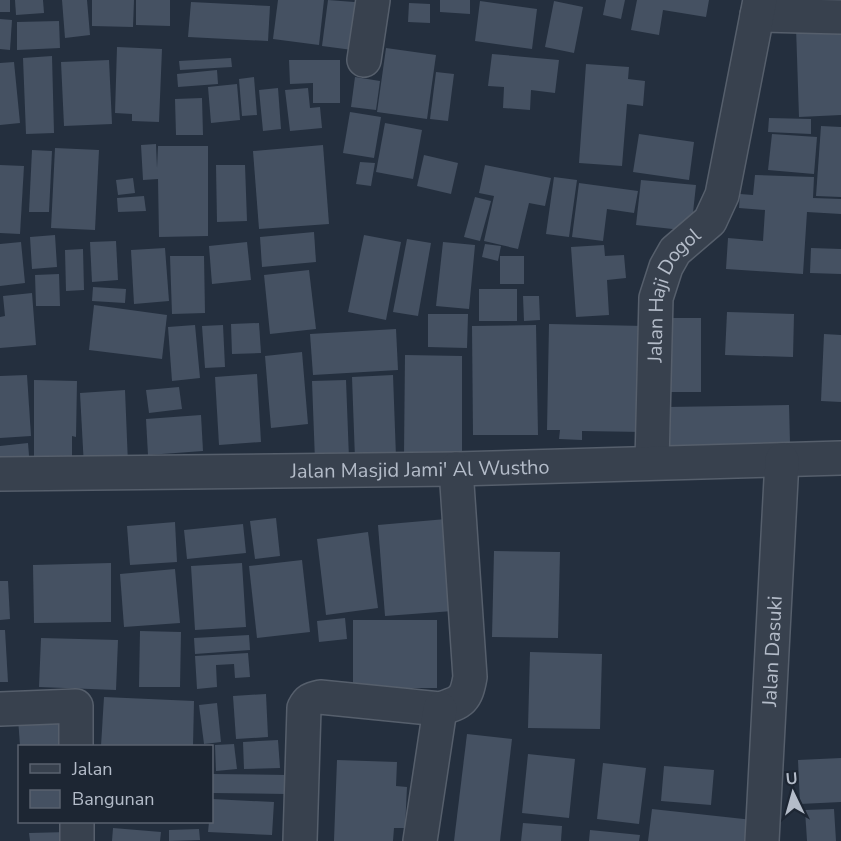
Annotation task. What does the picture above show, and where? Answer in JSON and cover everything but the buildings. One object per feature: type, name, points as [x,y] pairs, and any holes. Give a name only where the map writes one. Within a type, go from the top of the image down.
[{"type":"street","points":[[364,60],[373,0]]},
{"type":"street","points":[[759,8],[841,17]]},
{"type":"street","name":"Jalan Haji Dogol","points":[[652,462],[656,298],[666,267],[675,251],[711,220],[722,195],[759,8]]},
{"type":"street","name":"Jalan Masjid Jami' Al Wustho","points":[[0,474],[456,469],[841,458]]},
{"type":"street","name":"Jalan Dasuki","points":[[762,841],[782,460]]},
{"type":"street","points":[[300,841],[304,708],[307,702],[320,697],[440,710],[457,704],[466,695],[470,677],[456,469]]},
{"type":"street","points":[[0,709],[76,706],[76,745]]},
{"type":"street","points":[[420,841],[440,710]]},
{"type":"street","points":[[76,823],[76,841]]}]
